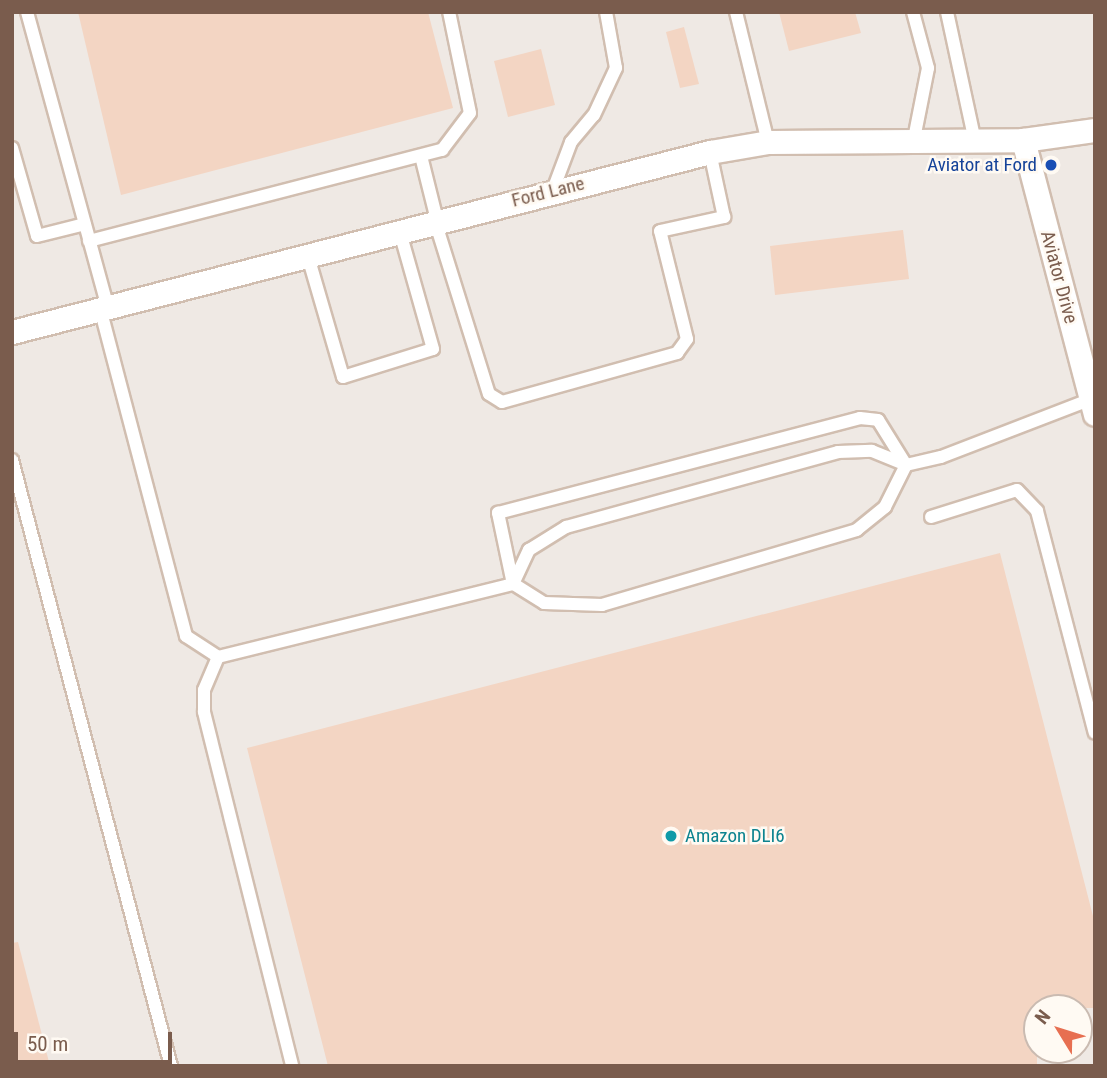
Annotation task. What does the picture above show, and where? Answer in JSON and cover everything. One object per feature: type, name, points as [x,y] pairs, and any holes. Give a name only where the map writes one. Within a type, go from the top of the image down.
[{"type":"street","name":"Ford Lane","points":[[12,332],[399,229],[710,152],[768,142],[1023,140],[1095,130]]},
{"type":"street","name":"Aviator Drive","points":[[1023,140],[1093,406]]},
{"type":"lane","points":[[27,12],[85,224],[186,636],[218,657],[513,584],[544,603],[602,605],[857,530],[885,507],[906,465]]},
{"type":"lane","points":[[89,241],[422,160],[442,150],[470,113],[449,12]]},
{"type":"lane","points":[[553,190],[571,142],[594,115],[616,68],[606,12]]},
{"type":"lane","points":[[736,12],[768,142]]},
{"type":"lane","points":[[913,12],[928,68],[914,139]]},
{"type":"lane","points":[[947,12],[975,141]]},
{"type":"lane","points":[[12,148],[37,236],[85,224]]},
{"type":"lane","points":[[422,160],[436,220],[489,394],[502,402],[677,353],[687,339],[660,231],[724,217],[710,152]]},
{"type":"lane","points":[[307,254],[343,377],[433,349],[399,229]]},
{"type":"lane","points":[[513,584],[529,550],[566,527],[838,452],[873,452],[906,465],[941,457],[1093,406]]},
{"type":"lane","points":[[513,584],[498,513],[860,418],[878,420],[906,465]]},
{"type":"lane","points":[[12,460],[171,1066]]},
{"type":"lane","points":[[931,517],[1017,490],[1037,511],[1095,733]]},
{"type":"lane","points":[[218,657],[204,690],[204,712],[292,1066]]},
{"type":"shaded area","points":[[12,12],[1095,12],[1095,1066],[12,1066]]},
{"type":"building","points":[[78,12],[428,12],[453,108],[121,195]]},
{"type":"building","points":[[779,12],[855,12],[861,33],[789,51]]},
{"type":"building","points":[[684,27],[699,84],[680,88],[666,32]]},
{"type":"building","points":[[541,49],[555,105],[508,117],[494,61]]},
{"type":"building","points":[[903,230],[909,279],[775,295],[770,246]]},
{"type":"building","name":"Amazon DLI6","points":[[1000,553],[1095,924],[1095,1008],[1093,994],[1023,994],[1023,1064],[1037,1066],[328,1066],[247,748]]},
{"type":"building","points":[[18,942],[50,1066],[12,1066],[12,943]]},
{"type":"place","name":"Aviator at Ford","points":[[1051,165]]},
{"type":"place","name":"Amazon DLI6","points":[[671,836]]}]
